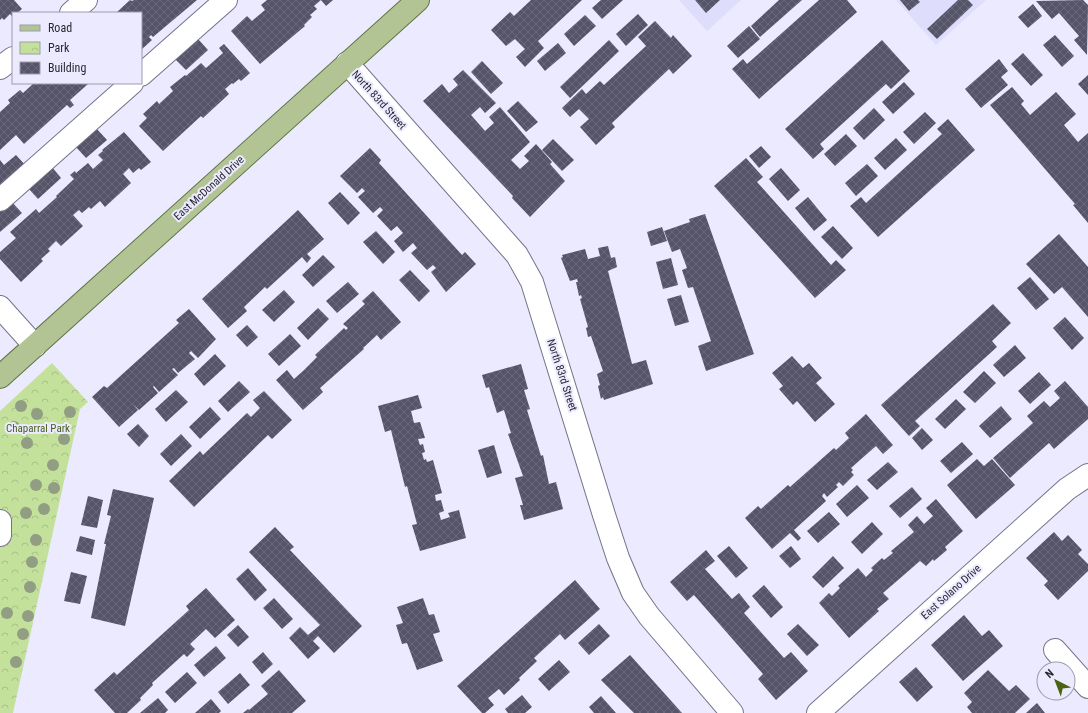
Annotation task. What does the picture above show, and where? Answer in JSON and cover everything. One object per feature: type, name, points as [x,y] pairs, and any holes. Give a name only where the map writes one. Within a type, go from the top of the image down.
[{"type":"main road","name":"East McDonald Drive","points":[[0,377],[418,0]]},
{"type":"street","points":[[72,12],[86,0]]},
{"type":"street","points":[[142,74],[226,0]]},
{"type":"street","points":[[0,68],[12,59]]},
{"type":"street","name":"North 83rd Street","points":[[347,64],[517,255],[532,282],[604,515],[618,558],[633,593],[649,616],[732,713]]},
{"type":"street","points":[[0,200],[131,84]]},
{"type":"street","points":[[0,307],[35,346]]},
{"type":"street","name":"East Solano Drive","points":[[818,713],[1067,488],[1088,475]]},
{"type":"street","points":[[0,521],[0,534]]},
{"type":"street","points":[[1055,650],[1088,687]]},
{"type":"shaded area","points":[[679,0],[741,0],[707,31]]},
{"type":"shaded area","points":[[896,0],[986,0],[936,45]]},
{"type":"green space","name":"Chaparral Park","points":[[52,363],[88,402],[80,409],[13,713],[0,713],[0,411]]},
{"type":"building","points":[[0,0],[14,0],[22,9],[18,12],[12,12],[12,16],[10,14],[4,20],[2,18],[0,20]]},
{"type":"building","points":[[130,0],[197,0],[153,37],[151,35],[149,37],[152,40],[142,49],[142,12],[117,12]]},
{"type":"building","points":[[267,0],[321,0],[314,6],[317,9],[310,15],[312,17],[304,25],[305,26],[260,64],[231,31],[247,16],[252,21],[265,10],[261,5]]},
{"type":"building","points":[[321,0],[333,0],[326,6]]},
{"type":"building","points":[[531,0],[582,0],[538,41],[544,48],[525,67],[516,57],[525,49],[515,39],[506,46],[491,30],[510,12],[514,16]]},
{"type":"building","points":[[601,0],[623,0],[602,19],[592,8]]},
{"type":"building","points":[[695,0],[720,0],[706,13]]},
{"type":"building","points":[[779,0],[802,0],[760,37],[751,26]]},
{"type":"building","points":[[819,0],[847,0],[857,12],[759,99],[732,69],[743,59],[747,64]]},
{"type":"building","points":[[900,0],[918,0],[920,2],[909,11]]},
{"type":"building","points":[[958,0],[968,0],[973,5],[937,39],[927,29]]},
{"type":"building","points":[[1083,0],[1088,5],[1087,55],[1074,40],[1079,36],[1059,13],[1052,19],[1036,1]]},
{"type":"building","points":[[1033,4],[1042,16],[1028,28],[1018,17]]},
{"type":"building","points":[[638,14],[648,25],[626,46],[616,34]]},
{"type":"building","points":[[585,15],[596,26],[574,46],[564,34]]},
{"type":"building","points":[[655,21],[671,38],[673,35],[692,56],[673,74],[669,69],[612,123],[615,127],[596,145],[580,127],[589,119],[579,109],[570,117],[562,108],[582,89],[586,94],[600,81],[604,85],[646,46],[638,37]]},
{"type":"building","points":[[749,26],[760,39],[738,58],[727,46]]},
{"type":"building","points":[[1055,35],[1074,56],[1062,67],[1043,45]]},
{"type":"building","points":[[198,39],[208,50],[186,70],[175,59]]},
{"type":"building","points":[[609,40],[619,51],[570,98],[560,87]]},
{"type":"building","points":[[882,40],[910,71],[891,89],[886,84],[820,144],[824,149],[813,159],[785,129]]},
{"type":"building","points":[[558,43],[566,53],[545,71],[537,61]]},
{"type":"building","points":[[224,44],[250,73],[241,81],[239,79],[225,89],[229,94],[203,118],[201,116],[163,151],[139,126],[147,118],[143,114],[157,101],[159,104],[173,91],[170,87],[201,63],[206,68],[223,53],[219,48]]},
{"type":"building","points":[[1023,53],[1043,75],[1031,86],[1011,64]]},
{"type":"building","points":[[999,59],[1008,71],[1001,77],[1008,85],[981,108],[965,89]]},
{"type":"building","points":[[482,61],[503,83],[491,94],[471,72]]},
{"type":"building","points":[[463,70],[496,103],[485,113],[480,107],[471,115],[485,131],[494,123],[489,117],[500,107],[530,142],[511,160],[520,169],[529,161],[524,156],[536,144],[552,162],[550,164],[565,181],[530,217],[512,198],[513,196],[423,101],[442,84],[449,93],[458,85],[453,79]]},
{"type":"building","points":[[1088,75],[1088,95],[1078,84]]},
{"type":"building","points":[[904,82],[915,94],[893,114],[882,102]]},
{"type":"building","points":[[33,84],[88,84],[70,100],[74,105],[70,108],[67,105],[24,144],[16,135],[0,150],[0,112],[10,103],[8,100],[20,90],[23,93]]},
{"type":"building","points":[[1012,87],[1024,101],[1021,104],[1030,115],[1056,92],[1076,114],[1064,125],[1078,142],[1088,133],[1088,223],[1073,205],[1075,204],[990,105]]},
{"type":"building","points":[[518,101],[538,122],[526,132],[507,111]]},
{"type":"building","points":[[874,108],[885,120],[864,140],[853,128]]},
{"type":"building","points":[[925,112],[936,123],[914,144],[903,132]]},
{"type":"building","points":[[948,119],[975,150],[878,237],[850,206],[861,197],[866,203],[942,134],[937,129]]},
{"type":"building","points":[[96,128],[107,140],[86,158],[76,147]]},
{"type":"building","points":[[124,132],[151,162],[141,170],[139,168],[133,173],[129,168],[123,174],[131,183],[105,207],[100,201],[91,209],[89,207],[82,213],[79,210],[73,215],[83,226],[61,246],[56,241],[48,249],[50,251],[41,259],[43,261],[21,282],[0,259],[0,252],[16,238],[10,232],[36,209],[39,213],[57,197],[56,196],[74,179],[70,175],[75,171],[76,173],[88,163],[93,169],[103,160],[98,155],[103,151],[102,150]]},
{"type":"building","points":[[846,134],[857,146],[835,166],[824,154]]},
{"type":"building","points":[[896,138],[907,150],[885,170],[874,158]]},
{"type":"building","points":[[553,139],[574,160],[562,171],[542,150]]},
{"type":"building","points":[[761,146],[771,157],[759,168],[749,156]]},
{"type":"building","points":[[370,148],[381,160],[379,163],[462,255],[465,252],[476,264],[446,292],[431,272],[436,268],[433,265],[427,270],[411,253],[417,248],[413,243],[403,252],[394,241],[403,233],[397,226],[391,231],[377,216],[383,210],[380,207],[373,213],[358,197],[365,191],[362,188],[357,193],[340,176]]},
{"type":"building","points":[[16,155],[27,167],[0,186],[0,160],[4,165]]},
{"type":"building","points":[[746,158],[763,177],[757,182],[831,265],[836,260],[846,270],[815,298],[714,186]]},
{"type":"building","points":[[867,164],[878,176],[856,196],[845,183]]},
{"type":"building","points":[[52,167],[61,178],[38,199],[28,188]]},
{"type":"building","points":[[781,168],[800,190],[788,201],[769,179]]},
{"type":"building","points":[[340,192],[360,213],[348,225],[328,203]]},
{"type":"building","points":[[808,197],[827,220],[814,231],[795,208]]},
{"type":"building","points":[[11,201],[22,213],[0,232],[0,211]]},
{"type":"building","points":[[298,210],[324,239],[307,254],[311,258],[307,263],[302,257],[267,289],[265,287],[244,307],[247,311],[228,328],[202,299]]},
{"type":"building","points":[[705,214],[754,354],[706,371],[698,346],[711,341],[693,287],[688,288],[682,270],[687,268],[680,249],[672,252],[664,231],[690,222],[689,219]]},
{"type":"building","points":[[833,226],[853,248],[842,259],[821,237]]},
{"type":"building","points":[[662,227],[667,241],[651,246],[647,232]]},
{"type":"building","points":[[376,231],[395,252],[383,264],[363,242]]},
{"type":"building","points":[[1059,234],[1088,267],[1088,317],[1062,287],[1054,294],[1026,264]]},
{"type":"building","points":[[608,246],[611,258],[615,257],[617,267],[608,271],[632,364],[646,360],[653,384],[604,400],[603,397],[601,399],[598,386],[600,385],[597,374],[603,371],[591,336],[588,337],[586,328],[588,327],[580,299],[582,298],[581,295],[579,296],[576,282],[578,282],[577,279],[570,281],[561,258],[563,257],[562,255],[585,249],[588,259],[600,256],[598,248]]},
{"type":"building","points":[[323,255],[335,267],[313,287],[302,275]]},
{"type":"building","points":[[671,258],[678,285],[663,289],[656,262]]},
{"type":"building","points":[[410,270],[430,291],[419,302],[399,280]]},
{"type":"building","points":[[1030,277],[1049,299],[1036,310],[1017,288]]},
{"type":"building","points":[[348,282],[359,294],[337,313],[326,301]]},
{"type":"building","points":[[284,290],[295,302],[274,322],[262,310]]},
{"type":"building","points":[[373,291],[401,322],[381,340],[377,335],[363,348],[364,349],[320,388],[323,392],[303,410],[276,380],[287,370],[294,379],[303,371],[317,357],[315,355],[344,328],[346,330],[348,328],[343,324],[365,304],[362,301]]},
{"type":"building","points":[[681,295],[689,322],[675,326],[667,299]]},
{"type":"building","points":[[993,304],[1011,323],[992,341],[997,347],[915,421],[920,426],[909,436],[881,405]]},
{"type":"building","points":[[318,308],[329,319],[308,340],[297,328]]},
{"type":"building","points":[[189,309],[216,339],[198,358],[191,351],[189,353],[195,359],[178,373],[174,368],[172,369],[178,375],[159,392],[154,386],[153,387],[158,393],[139,410],[133,404],[138,410],[119,427],[92,397],[104,386],[107,388],[179,323],[176,320]]},
{"type":"building","points":[[1065,317],[1084,338],[1072,350],[1053,328]]},
{"type":"building","points":[[247,325],[258,337],[247,347],[236,335]]},
{"type":"building","points":[[290,334],[301,346],[279,366],[268,354]]},
{"type":"building","points":[[1015,345],[1026,358],[1004,377],[993,365]]},
{"type":"building","points":[[215,354],[226,366],[204,386],[194,374]]},
{"type":"building","points":[[792,356],[803,368],[809,363],[822,378],[816,383],[835,404],[815,422],[797,401],[793,405],[779,389],[783,386],[772,373]]},
{"type":"building","points":[[521,364],[528,389],[524,390],[530,409],[527,410],[541,456],[543,455],[549,484],[556,482],[563,509],[524,520],[520,505],[523,505],[515,478],[523,476],[508,434],[511,433],[504,410],[497,413],[489,387],[486,388],[482,375]]},
{"type":"building","points":[[984,371],[996,383],[975,403],[963,392]]},
{"type":"building","points":[[1039,372],[1051,385],[1030,404],[1018,391]]},
{"type":"building","points":[[239,381],[250,392],[228,412],[218,401]]},
{"type":"building","points":[[1065,381],[1088,407],[1088,419],[1054,449],[1049,443],[1010,478],[993,458],[1033,423],[1027,416],[1044,401],[1050,407],[1060,398],[1054,391]]},
{"type":"building","points":[[176,390],[188,402],[166,422],[155,409]]},
{"type":"building","points":[[264,391],[292,420],[272,439],[268,435],[194,507],[169,481],[200,451],[203,455],[247,413],[251,417],[260,408],[253,400]]},
{"type":"building","points":[[418,395],[422,408],[411,411],[414,423],[420,422],[425,438],[418,439],[420,445],[423,444],[425,452],[422,453],[424,460],[426,459],[427,462],[433,460],[442,493],[435,495],[436,501],[441,500],[444,511],[439,513],[441,520],[450,517],[448,513],[459,510],[466,538],[420,551],[412,525],[417,524],[407,486],[405,487],[391,430],[385,432],[378,406]]},
{"type":"building","points":[[956,399],[966,409],[945,429],[935,419]]},
{"type":"building","points":[[1001,406],[1012,419],[990,438],[979,426]]},
{"type":"building","points":[[210,407],[221,419],[200,439],[189,427]]},
{"type":"building","points":[[866,414],[893,445],[883,454],[876,446],[851,468],[853,470],[851,472],[854,475],[843,486],[839,482],[836,485],[838,487],[827,497],[824,493],[822,496],[826,501],[794,530],[801,538],[798,541],[790,533],[772,549],[745,518],[758,506],[761,509],[788,485],[790,487],[834,448],[836,450],[849,438],[845,433]]},
{"type":"building","points":[[138,424],[149,436],[139,447],[127,434]]},
{"type":"building","points":[[922,428],[933,440],[922,450],[912,438]]},
{"type":"building","points":[[181,434],[192,446],[171,466],[160,454]]},
{"type":"building","points":[[962,442],[973,454],[951,473],[940,461]]},
{"type":"building","points":[[494,445],[502,473],[487,478],[478,450]]},
{"type":"building","points":[[977,459],[984,466],[992,459],[1015,485],[976,519],[947,485]]},
{"type":"building","points":[[888,462],[898,472],[877,490],[867,480]]},
{"type":"building","points":[[857,485],[869,498],[847,517],[836,504]]},
{"type":"building","points":[[912,487],[922,499],[900,518],[889,506]]},
{"type":"building","points":[[113,489],[154,498],[125,626],[91,618],[106,544],[104,544],[111,516],[107,515]]},
{"type":"building","points":[[88,496],[103,500],[97,528],[81,525]]},
{"type":"building","points":[[936,499],[963,531],[945,547],[947,550],[934,561],[933,559],[926,566],[920,561],[883,593],[889,599],[877,609],[879,611],[849,638],[819,603],[829,593],[832,596],[840,588],[838,586],[858,568],[866,577],[873,570],[871,568],[882,558],[884,560],[893,553],[891,551],[914,532],[908,525],[917,516],[924,524],[933,516],[926,508]]},
{"type":"building","points":[[829,512],[840,524],[818,543],[807,531]]},
{"type":"building","points":[[872,522],[883,534],[862,554],[851,542]]},
{"type":"building","points":[[275,527],[294,547],[290,550],[362,626],[334,653],[318,636],[313,641],[320,648],[308,659],[289,638],[300,627],[308,635],[320,625],[249,552]]},
{"type":"building","points":[[1054,532],[1062,541],[1068,535],[1082,550],[1078,554],[1088,564],[1088,571],[1058,600],[1044,585],[1048,581],[1026,558]]},
{"type":"building","points":[[80,536],[95,540],[92,555],[76,551]]},
{"type":"building","points":[[729,546],[748,568],[736,578],[717,556]]},
{"type":"building","points":[[791,546],[801,559],[790,568],[779,556]]},
{"type":"building","points":[[706,550],[715,561],[705,569],[732,599],[739,593],[750,607],[744,613],[784,658],[791,652],[808,671],[776,700],[758,679],[763,674],[694,595],[687,601],[670,582]]},
{"type":"building","points":[[833,556],[844,568],[823,588],[812,577]]},
{"type":"building","points":[[248,568],[267,590],[255,601],[236,579]]},
{"type":"building","points":[[71,572],[87,576],[80,604],[64,601]]},
{"type":"building","points":[[575,580],[600,609],[565,640],[560,634],[534,658],[537,661],[504,695],[499,689],[488,698],[494,705],[485,713],[482,713],[457,686]]},
{"type":"building","points":[[764,585],[783,607],[771,618],[752,596]]},
{"type":"building","points":[[206,588],[235,620],[215,638],[206,629],[190,644],[195,649],[187,657],[184,654],[152,683],[153,685],[140,698],[141,700],[127,713],[115,713],[94,690],[114,672],[117,675],[189,610],[186,606]]},
{"type":"building","points":[[274,598],[293,619],[282,629],[263,608]]},
{"type":"building","points":[[423,598],[429,615],[434,614],[440,632],[433,634],[443,661],[417,670],[407,643],[402,644],[396,625],[403,623],[397,607]]},
{"type":"building","points":[[964,615],[982,636],[989,630],[1003,646],[963,681],[931,645]]},
{"type":"building","points":[[599,624],[610,636],[589,655],[578,643]]},
{"type":"building","points":[[798,624],[819,645],[807,656],[787,634]]},
{"type":"building","points":[[238,625],[249,637],[238,647],[227,635]]},
{"type":"building","points":[[216,646],[226,658],[204,677],[194,665]]},
{"type":"building","points":[[263,652],[273,664],[262,674],[252,662]]},
{"type":"building","points":[[630,655],[682,713],[634,713],[601,680]]},
{"type":"building","points":[[559,660],[570,672],[549,691],[538,679]]},
{"type":"building","points":[[916,667],[933,687],[917,702],[899,682]]},
{"type":"building","points":[[279,670],[306,701],[292,713],[243,713],[248,709],[249,710],[268,694],[261,686]]},
{"type":"building","points":[[988,670],[1009,691],[1016,685],[1030,699],[1015,713],[972,713],[967,707],[972,702],[964,693]]},
{"type":"building","points":[[187,672],[197,683],[175,703],[165,692]]},
{"type":"building","points":[[240,673],[250,685],[228,704],[218,692]]},
{"type":"building","points":[[522,695],[532,707],[525,713],[508,713],[505,709]]},
{"type":"building","points":[[601,696],[616,713],[594,713],[589,707]]},
{"type":"building","points":[[158,698],[168,710],[165,713],[140,713]]},
{"type":"building","points":[[211,699],[221,711],[219,713],[195,713]]},
{"type":"building","points":[[1037,703],[1045,713],[1026,713]]}]
